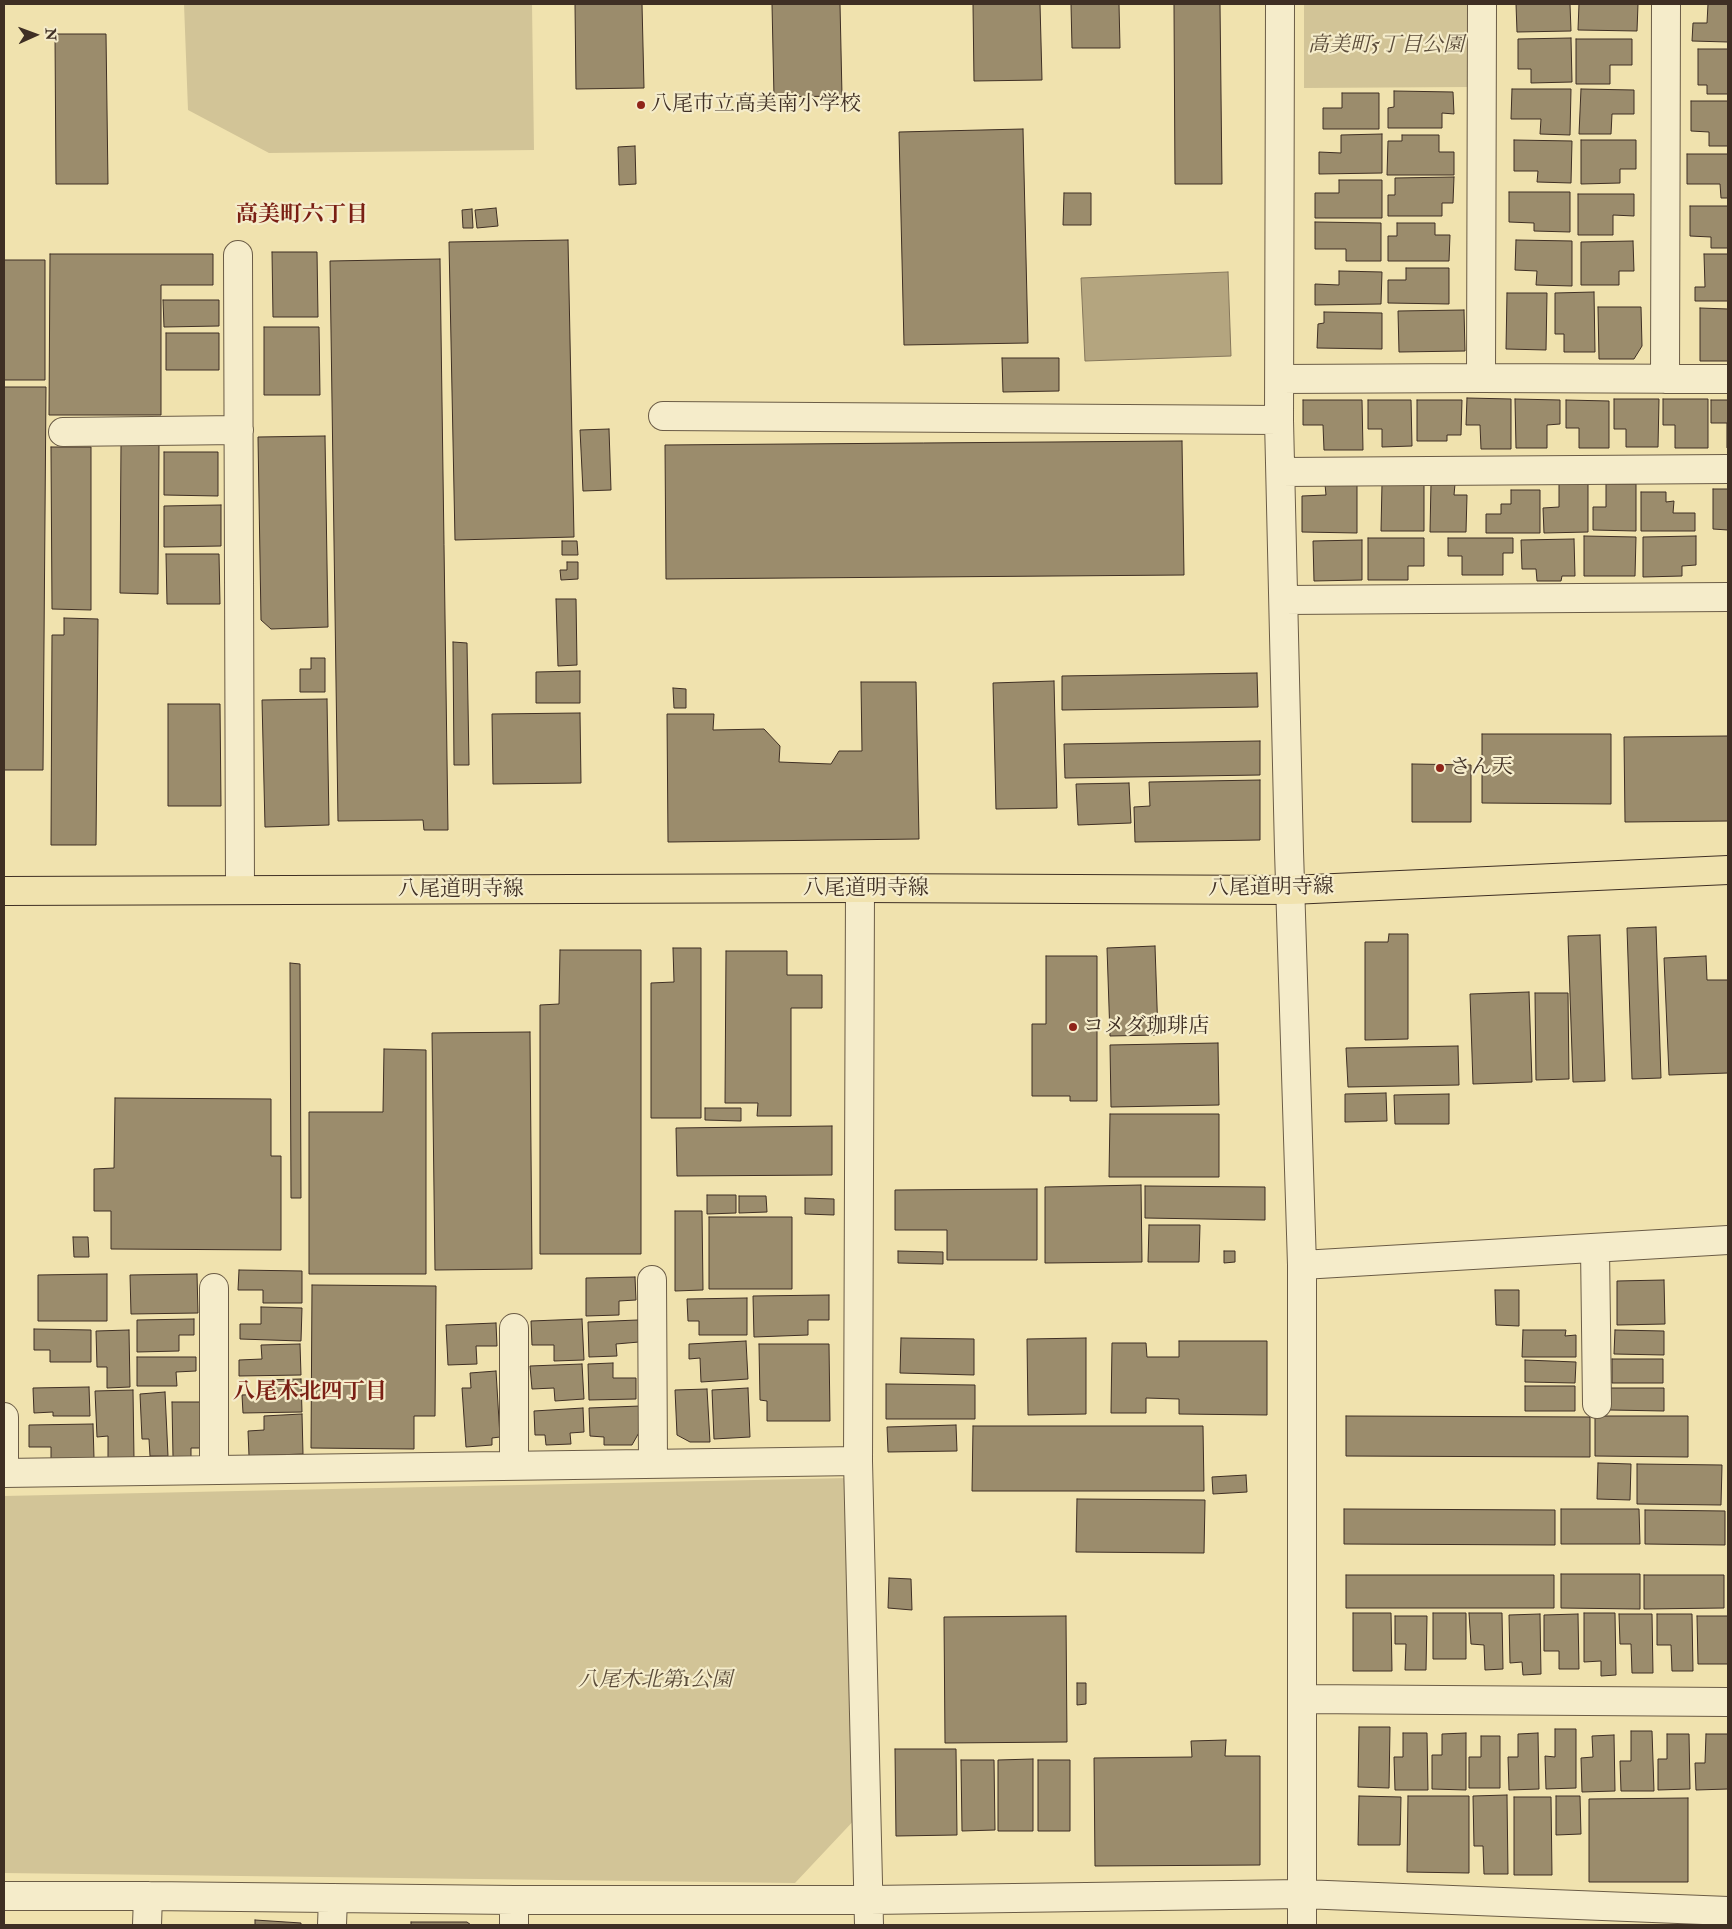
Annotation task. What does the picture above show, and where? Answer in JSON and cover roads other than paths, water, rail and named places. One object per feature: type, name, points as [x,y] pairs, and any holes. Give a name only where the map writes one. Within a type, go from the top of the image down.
[{"type":"main road","name":"八尾道明寺線","points":[[4,891],[860,888],[1291,890],[1728,870]]},
{"type":"street","points":[[1280,4],[1280,420],[1302,1265],[1302,1925]]},
{"type":"street","points":[[1481,378],[1482,4]]},
{"type":"street","points":[[1666,4],[1666,379]]},
{"type":"street","points":[[238,255],[240,890]]},
{"type":"street","points":[[1280,379],[1728,379]]},
{"type":"street","points":[[663,416],[1280,420]]},
{"type":"street","points":[[63,432],[239,430]]},
{"type":"street","points":[[1281,472],[1728,469]]},
{"type":"street","points":[[1284,600],[1728,597]]},
{"type":"street","points":[[860,888],[858,1461],[869,1913]]},
{"type":"street","points":[[1302,1265],[1728,1240]]},
{"type":"street","points":[[1595,1248],[1597,1404]]},
{"type":"street","points":[[652,1280],[653,1464]]},
{"type":"street","points":[[214,1288],[214,1470]]},
{"type":"street","points":[[514,1328],[514,1466]]},
{"type":"street","points":[[4,1417],[4,1473],[858,1461]]},
{"type":"street","points":[[1302,1698],[1728,1702]]},
{"type":"street","points":[[4,1896],[333,1898],[514,1913],[869,1913],[1302,1894],[1728,1911]]},
{"type":"street","points":[[147,1925],[148,1896]]},
{"type":"street","points":[[332,1925],[333,1898]]},
{"type":"place","name":"八尾市立高美南小学校","points":[[641,105]]},
{"type":"place","name":"さん天","points":[[1440,768]]},
{"type":"place","name":"コメダ珈琲店","points":[[1073,1027]]},
{"type":"district","name":"高美町六丁目","points":[[302,216]]},
{"type":"district","name":"八尾木北四丁目","points":[[310,1393]]},
{"type":"park label","name":"高美町5丁目公園","points":[[1386,46]]},
{"type":"park label","name":"八尾木北第1公園","points":[[655,1681]]}]
